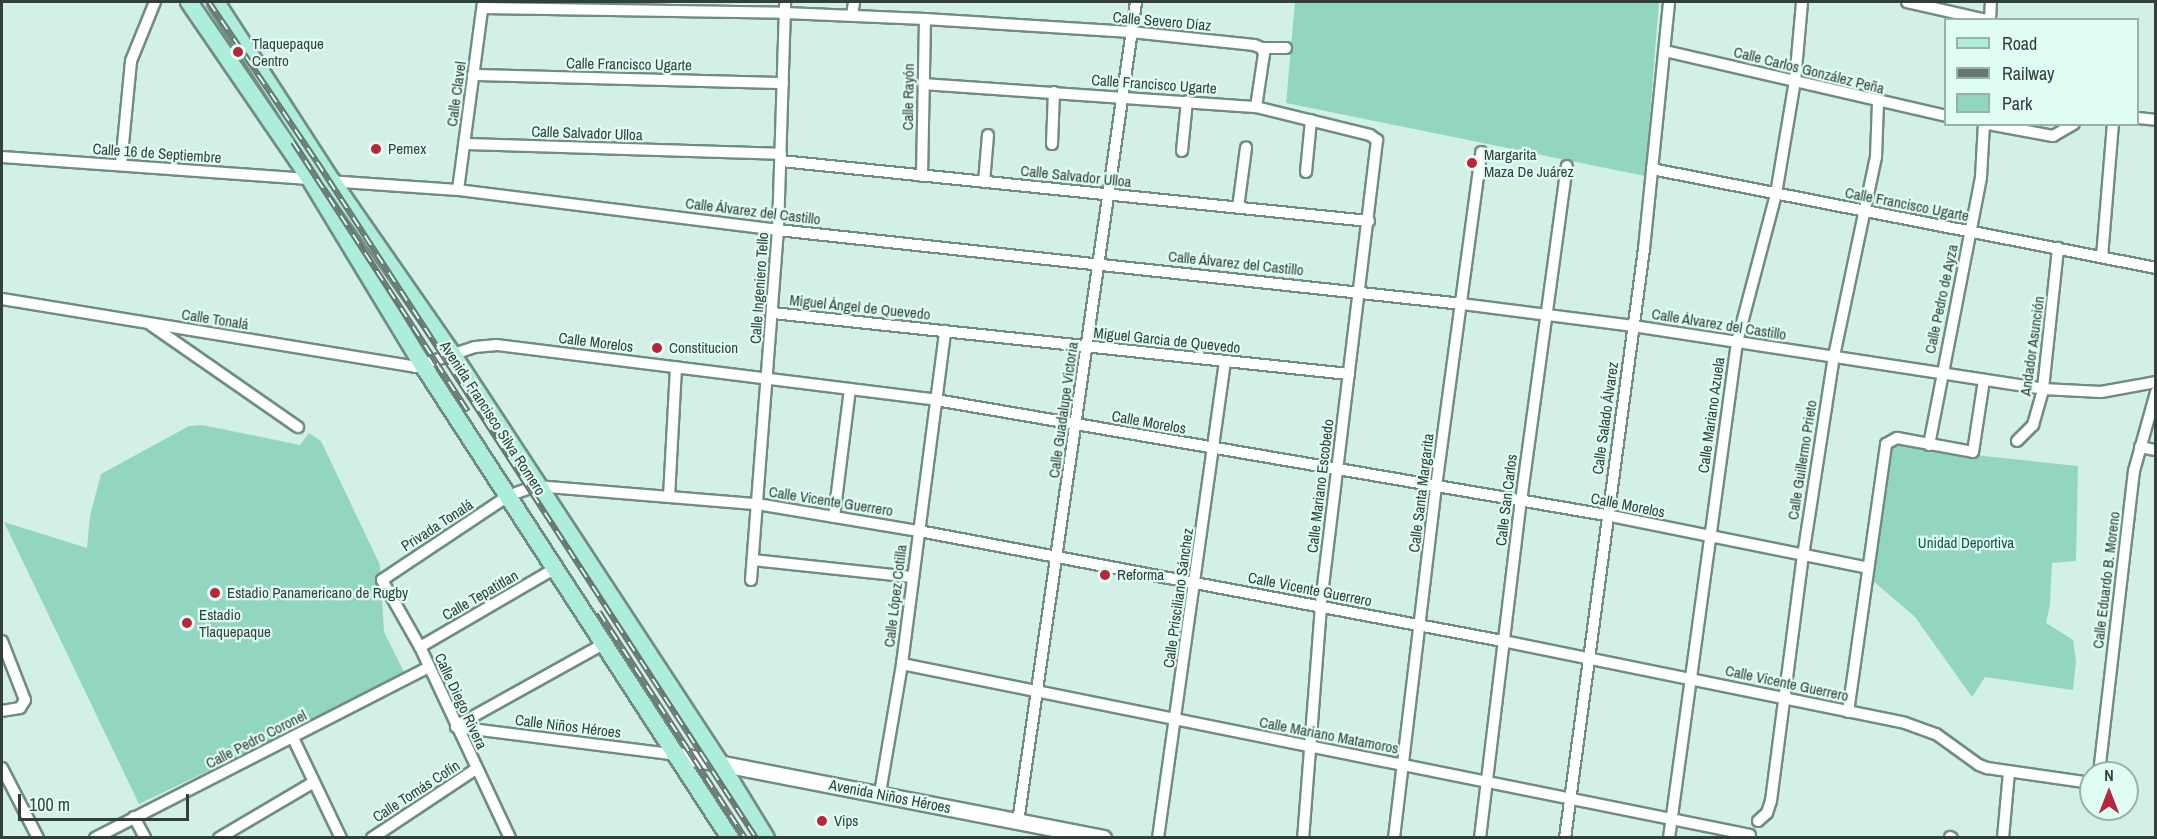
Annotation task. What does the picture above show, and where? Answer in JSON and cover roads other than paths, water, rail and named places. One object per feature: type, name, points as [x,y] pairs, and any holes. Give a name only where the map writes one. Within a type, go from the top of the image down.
[{"type":"main road","name":"Avenida Francisco Silva Romero","points":[[189,2],[310,179],[424,367],[730,837]]},
{"type":"main road","name":"Avenida Francisco Silva Romero","points":[[216,2],[332,181],[453,355],[766,837]]},
{"type":"street","points":[[121,165],[130,61],[155,2]]},
{"type":"street","points":[[852,15],[854,2]]},
{"type":"street","name":"Calle Guadalupe Victoria","points":[[1018,822],[1136,2]]},
{"type":"street","name":"Calle Salado Álvarez","points":[[1565,837],[1606,515],[1633,326],[1669,2]]},
{"type":"street","name":"Calle Mariano Azuela","points":[[1669,837],[1689,678],[1737,342],[1776,194],[1795,81],[1802,2]]},
{"type":"street","points":[[1908,2],[1980,18]]},
{"type":"street","points":[[1989,18],[1991,2]]},
{"type":"street","name":"Calle Severo Díaz","points":[[483,5],[785,7],[852,15],[1131,32],[1254,45],[1262,48],[1286,48]]},
{"type":"street","name":"Calle Clavel","points":[[458,190],[483,5]]},
{"type":"street","name":"Calle Ingeniero Tello","points":[[751,580],[778,230],[785,7]]},
{"type":"street","name":"Calle Rayón","points":[[921,176],[925,18]]},
{"type":"street","points":[[1256,107],[1264,54],[1262,48]]},
{"type":"street","name":"Calle Carlos González Peña","points":[[1665,51],[1944,116]]},
{"type":"street","name":"Calle Francisco Ugarte","points":[[474,75],[783,83]]},
{"type":"street","name":"Calle Francisco Ugarte","points":[[924,84],[1256,107],[1370,135],[1377,140]]},
{"type":"street","points":[[1052,144],[1054,92]]},
{"type":"street","points":[[1182,151],[1187,101]]},
{"type":"street","name":"Calle Guillermo Prieto","points":[[1758,821],[1767,813],[1771,801],[1803,556],[1833,356],[1876,157],[1878,102]]},
{"type":"street","points":[[2139,118],[2156,120]]},
{"type":"street","points":[[1306,172],[1311,120]]},
{"type":"street","name":"Calle Pedro de Ayza","points":[[1929,445],[1941,372],[1981,177],[1986,126]]},
{"type":"street","points":[[1997,126],[2053,136],[2070,126]]},
{"type":"street","points":[[2102,257],[2113,126]]},
{"type":"street","points":[[984,182],[988,135]]},
{"type":"street","name":"Calle Mariano Escobedo","points":[[1303,837],[1321,606],[1377,140]]},
{"type":"street","name":"Calle Salvador Ulloa","points":[[464,144],[781,158],[921,176],[1369,221]]},
{"type":"street","points":[[1238,208],[1246,148]]},
{"type":"street","name":"Calle Santa Margarita","points":[[1394,837],[1436,487],[1481,152]]},
{"type":"street","name":"Calle 16 de Septiembre","points":[[2,157],[310,179]]},
{"type":"street","name":"Calle San Carlos","points":[[1480,837],[1521,501],[1567,166]]},
{"type":"street","name":"Calle Francisco Ugarte","points":[[1652,169],[2156,267]]},
{"type":"street","name":"Calle Álvarez del Castillo","points":[[310,179],[458,190],[778,230],[1546,314],[2043,389],[2101,392],[2156,382]]},
{"type":"street","name":"Andador Asunción","points":[[2017,441],[2032,425],[2043,389],[2058,248]]},
{"type":"street","name":"Calle Tonalá","points":[[2,299],[415,368],[424,367]]},
{"type":"street","name":"Miguel Ángel de Quevedo","points":[[773,313],[945,331]]},
{"type":"street","points":[[148,323],[298,427]]},
{"type":"street","name":"Miguel Garcia de Quevedo","points":[[945,331],[1349,374]]},
{"type":"street","name":"Calle López Cotilla","points":[[880,793],[902,664],[945,331]]},
{"type":"street","name":"Calle Morelos","points":[[424,367],[475,347],[497,345],[936,400],[1606,515],[1868,568]]},
{"type":"street","name":"Calle Prisciliano Sánchez","points":[[1158,837],[1196,582],[1225,362]]},
{"type":"street","points":[[669,497],[676,367]]},
{"type":"street","points":[[1848,712],[1884,449],[1888,441],[1897,438],[1973,452],[1984,380]]},
{"type":"street","points":[[834,517],[850,389]]},
{"type":"street","name":"Calle Eduardo B. Moreno","points":[[2100,761],[2133,471],[2156,392]]},
{"type":"street","points":[[2140,447],[2156,450]]},
{"type":"street","name":"Calle Vicente Guerrero","points":[[508,496],[536,486],[757,504],[919,531],[1196,582],[1784,697],[1926,729],[1979,765],[2009,772],[2079,781]]},
{"type":"street","name":"Privada Tonalá","points":[[382,580],[508,496]]},
{"type":"street","points":[[753,560],[913,577]]},
{"type":"street","name":"Calle Tepatitlan","points":[[420,647],[556,568]]},
{"type":"street","name":"Calle Diego Rivera","points":[[382,580],[420,647],[510,837]]},
{"type":"street","points":[[456,727],[605,643]]},
{"type":"street","points":[[2,711],[20,708],[25,700],[3,647]]},
{"type":"street","name":"Calle Mariano Matamoros","points":[[902,664],[1750,835]]},
{"type":"street","name":"Calle Pedro Coronel","points":[[95,837],[429,667]]},
{"type":"street","name":"Calle Niños Héroes","points":[[456,727],[677,755]]},
{"type":"street","points":[[293,738],[341,837]]},
{"type":"street","name":"Avenida Niños Héroes","points":[[677,755],[1103,837]]},
{"type":"street","points":[[2,768],[38,837]]},
{"type":"street","name":"Calle Tomás Cofín","points":[[372,837],[476,769]]},
{"type":"street","points":[[2003,837],[2009,772]]},
{"type":"street","points":[[219,837],[314,782]]},
{"type":"street","points":[[134,817],[145,837]]},
{"type":"railway","points":[[209,2],[317,162],[756,838]]},
{"type":"railway","points":[[293,142],[468,411]]},
{"type":"railway","points":[[599,612],[745,838]]},
{"type":"place","name":"Tlaquepaque Centro","points":[[238,52]]},
{"type":"place","name":"Pemex","points":[[376,149]]},
{"type":"place","name":"Margarita Maza De Juárez","points":[[1472,163]]},
{"type":"place","name":"Constitucion","points":[[657,348]]},
{"type":"place","name":"Reforma","points":[[1105,575]]},
{"type":"place","name":"Estadio Panamericano de Rugby","points":[[215,593]]},
{"type":"place","name":"Estadio Tlaquepaque","points":[[187,623]]},
{"type":"place","name":"Vips","points":[[822,821]]},
{"type":"park label","name":"Unidad Deportiva","points":[[1966,543]]}]
